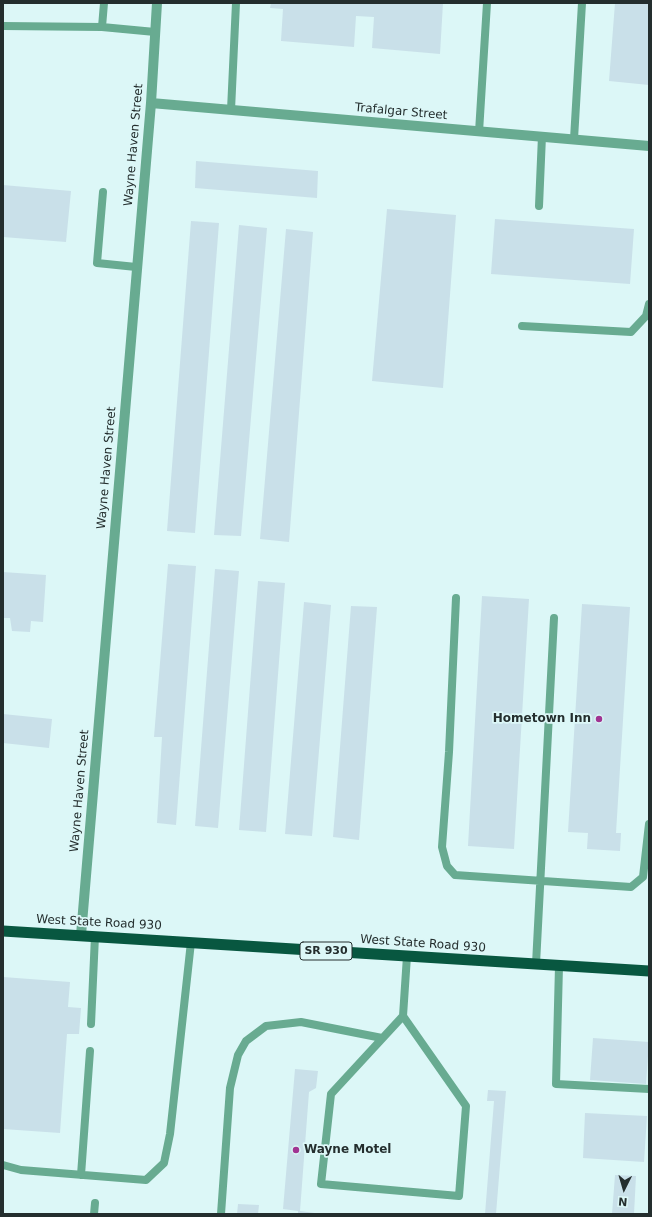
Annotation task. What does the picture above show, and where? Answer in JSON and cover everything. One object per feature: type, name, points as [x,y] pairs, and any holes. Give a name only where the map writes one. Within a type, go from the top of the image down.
[{"type":"highway","name":"West State Road 930","points":[[3,931],[649,971]]},
{"type":"street","name":"Wayne Haven Street","points":[[82,935],[136,267],[151,102],[157,3]]},
{"type":"street","name":"Trafalgar Street","points":[[151,102],[649,146]]},
{"type":"lane","points":[[102,27],[104,3]]},
{"type":"lane","points":[[231,110],[236,3]]},
{"type":"lane","points":[[479,132],[487,3]]},
{"type":"lane","points":[[574,139],[582,3]]},
{"type":"lane","points":[[3,26],[102,27],[155,32]]},
{"type":"lane","points":[[539,206],[542,136]]},
{"type":"lane","points":[[103,192],[97,263],[136,267]]},
{"type":"lane","points":[[522,326],[631,332],[646,316],[649,304]]},
{"type":"lane","points":[[456,598],[449,752],[442,847],[448,866],[455,875],[539,882],[631,887],[643,877],[649,824]]},
{"type":"lane","points":[[536,964],[539,882],[554,618]]},
{"type":"lane","points":[[91,1024],[95,936]]},
{"type":"lane","points":[[3,1165],[21,1170],[146,1180],[164,1163],[170,1134],[191,942]]},
{"type":"lane","points":[[403,1016],[330,1094],[321,1184],[458,1196],[466,1106],[403,1016],[407,956]]},
{"type":"lane","points":[[559,966],[556,1084],[649,1089]]},
{"type":"lane","points":[[221,1214],[230,1088],[238,1055],[246,1041],[266,1026],[301,1022],[382,1038]]},
{"type":"lane","points":[[81,1175],[90,1051]]},
{"type":"lane","points":[[94,1214],[95,1203]]},
{"type":"building","points":[[271,3],[443,3],[440,54],[372,48],[374,17],[356,16],[354,47],[281,41],[283,9],[270,8]]},
{"type":"building","points":[[615,3],[649,3],[649,85],[609,81]]},
{"type":"building","points":[[196,161],[318,171],[317,198],[195,188]]},
{"type":"building","points":[[3,185],[71,191],[66,242],[3,237]]},
{"type":"building","points":[[387,209],[456,215],[443,388],[372,381]]},
{"type":"building","points":[[495,219],[634,229],[630,284],[491,274]]},
{"type":"building","points":[[191,221],[219,223],[195,533],[167,531]]},
{"type":"building","points":[[239,225],[267,228],[241,536],[214,535]]},
{"type":"building","points":[[286,229],[313,232],[289,542],[260,539]]},
{"type":"building","points":[[168,564],[196,566],[176,825],[157,823],[162,737],[154,737]]},
{"type":"building","points":[[215,569],[239,571],[218,828],[195,826]]},
{"type":"building","points":[[3,572],[46,575],[43,622],[31,621],[30,632],[12,631],[10,618],[3,618]]},
{"type":"building","points":[[258,581],[285,583],[266,832],[239,830]]},
{"type":"building","points":[[482,596],[529,599],[514,849],[468,846]]},
{"type":"building","points":[[304,602],[331,605],[312,836],[285,834]]},
{"type":"building","name":"Hometown Inn","points":[[582,604],[630,607],[616,833],[621,833],[620,851],[587,849],[588,833],[568,832]]},
{"type":"building","points":[[351,606],[377,607],[359,840],[333,837]]},
{"type":"building","points":[[3,714],[52,719],[49,748],[3,743]]},
{"type":"building","points":[[3,977],[70,982],[68,1007],[81,1008],[79,1034],[67,1034],[60,1133],[3,1129]]},
{"type":"building","points":[[593,1038],[649,1042],[646,1084],[590,1080]]},
{"type":"building","name":"Wayne Motel","points":[[295,1069],[318,1071],[316,1088],[309,1092],[300,1211],[322,1214],[298,1214],[298,1211],[283,1209]]},
{"type":"building","points":[[488,1090],[506,1091],[496,1214],[485,1214],[494,1101],[487,1101]]},
{"type":"building","points":[[585,1113],[647,1116],[644,1162],[583,1158]]},
{"type":"building","points":[[615,1175],[636,1176],[634,1214],[612,1214]]},
{"type":"building","points":[[238,1204],[259,1205],[258,1214],[237,1214]]},
{"type":"place","name":"Hometown Inn","points":[[599,719]]},
{"type":"place","name":"Wayne Motel","points":[[296,1150]]}]
